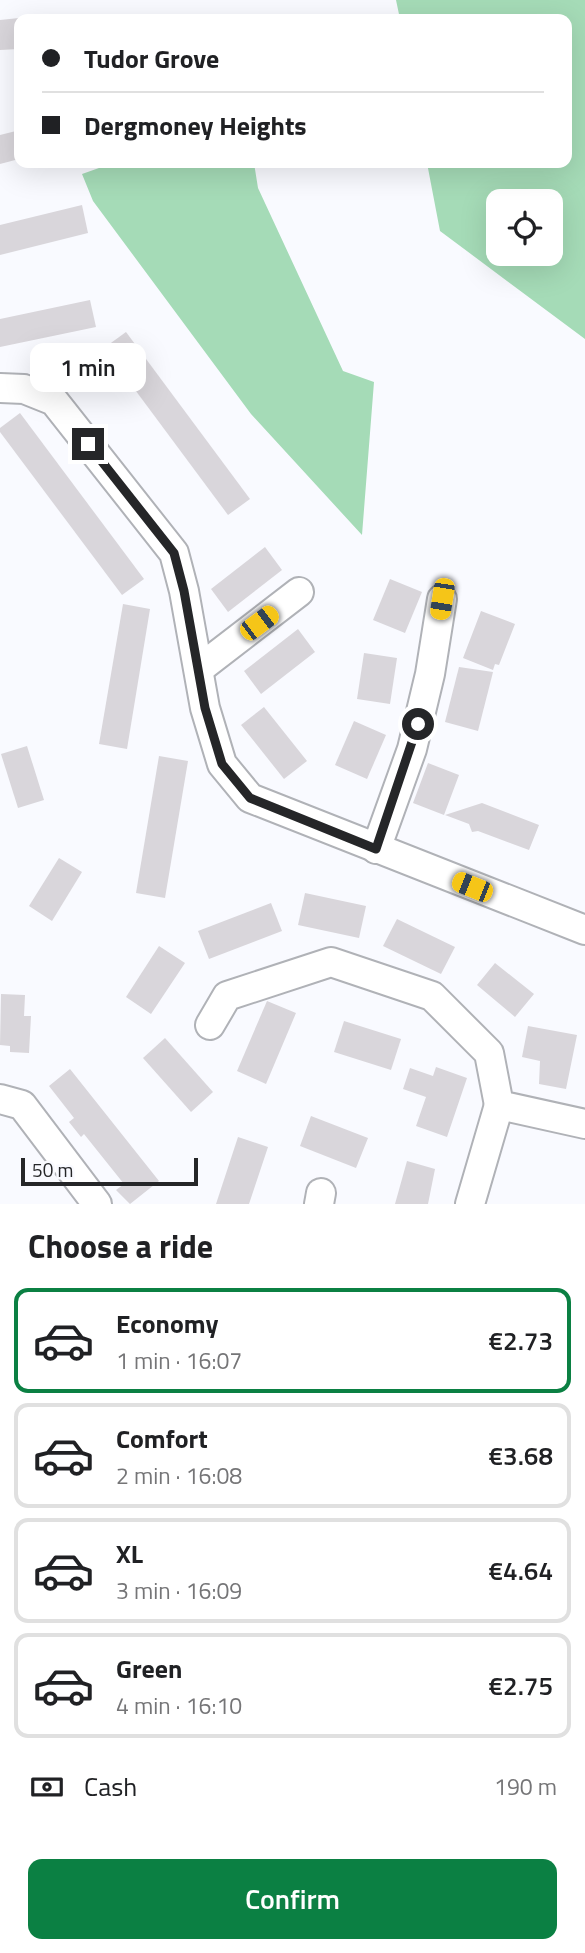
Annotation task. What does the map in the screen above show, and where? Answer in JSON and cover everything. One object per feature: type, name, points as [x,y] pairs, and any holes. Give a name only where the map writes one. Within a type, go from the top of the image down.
[{"type":"street","points":[[0,388],[24,389],[54,401],[174,553],[205,708],[222,764],[250,798],[585,930]]},
{"type":"street","points":[[199,669],[299,592]]},
{"type":"street","points":[[376,849],[412,749],[430,674],[442,599]]},
{"type":"street","points":[[210,1025],[227,996],[331,962],[432,996],[489,1053],[499,1105],[470,1204]]},
{"type":"street","points":[[0,1099],[22,1105],[97,1204]]},
{"type":"street","points":[[499,1105],[585,1124]]},
{"type":"green space","points":[[396,0],[585,0],[585,339],[487,266],[563,266],[563,189],[486,189],[486,265],[440,231],[428,168],[572,168],[572,14],[399,14]]},
{"type":"green space","points":[[99,168],[255,168],[258,188],[343,371],[374,382],[362,535],[251,414],[93,201],[82,174]]},
{"type":"building","points":[[14,19],[14,49],[0,50],[0,20]]},
{"type":"building","points":[[14,132],[14,160],[0,164],[0,135]]},
{"type":"building","points":[[82,205],[88,233],[0,255],[0,225]]},
{"type":"building","points":[[90,300],[96,327],[0,347],[0,319]]},
{"type":"building","points":[[126,332],[250,499],[228,515],[104,348]]},
{"type":"building","points":[[20,413],[144,579],[122,595],[0,432],[0,428]]},
{"type":"building","points":[[265,547],[282,570],[228,612],[211,589]]},
{"type":"building","points":[[390,579],[422,592],[405,633],[373,620]]},
{"type":"building","points":[[123,604],[150,609],[127,749],[99,744]]},
{"type":"building","points":[[481,611],[515,624],[499,665],[495,664],[493,670],[463,658]]},
{"type":"building","points":[[298,629],[315,652],[261,694],[244,671]]},
{"type":"building","points":[[364,653],[397,658],[390,704],[357,699]]},
{"type":"building","points":[[459,667],[493,672],[478,731],[445,722]]},
{"type":"building","points":[[264,707],[307,761],[284,779],[241,725]]},
{"type":"building","points":[[354,721],[386,735],[367,779],[335,765]]},
{"type":"building","points":[[27,746],[44,800],[18,808],[1,754]]},
{"type":"building","points":[[159,756],[188,761],[165,898],[136,893]]},
{"type":"building","points":[[428,763],[459,775],[444,815],[413,803]]},
{"type":"building","points":[[482,803],[539,825],[529,850],[478,831],[472,832],[469,824],[445,815]]},
{"type":"building","points":[[59,858],[82,872],[52,921],[29,906]]},
{"type":"building","points":[[305,893],[366,906],[359,938],[298,925]]},
{"type":"building","points":[[271,903],[282,931],[209,959],[198,931]]},
{"type":"building","points":[[397,919],[455,947],[441,974],[383,946]]},
{"type":"building","points":[[159,946],[185,963],[151,1014],[126,997]]},
{"type":"building","points":[[495,963],[534,994],[515,1017],[477,985]]},
{"type":"building","points":[[1,994],[25,995],[24,1016],[31,1016],[29,1053],[10,1052],[10,1046],[0,1045]]},
{"type":"building","points":[[267,1001],[296,1013],[266,1084],[237,1071]]},
{"type":"building","points":[[344,1021],[401,1039],[391,1070],[334,1052]]},
{"type":"building","points":[[528,1026],[577,1035],[566,1089],[539,1084],[540,1061],[522,1057]]},
{"type":"building","points":[[165,1038],[213,1092],[191,1112],[143,1058]]},
{"type":"building","points":[[436,1067],[467,1078],[447,1137],[416,1126],[426,1097],[403,1089],[410,1068],[433,1076]]},
{"type":"building","points":[[70,1069],[159,1181],[130,1204],[116,1190],[124,1184],[84,1134],[81,1137],[69,1122],[74,1118],[49,1086]]},
{"type":"building","points":[[311,1116],[368,1138],[356,1168],[300,1146]]},
{"type":"building","points":[[238,1137],[268,1147],[249,1204],[216,1204]]},
{"type":"building","points":[[407,1161],[435,1169],[428,1204],[395,1204]]},
{"type":"route","points":[[88,444],[174,553],[184,591],[205,708],[222,764],[250,798],[376,849],[412,749],[418,724]]}]
